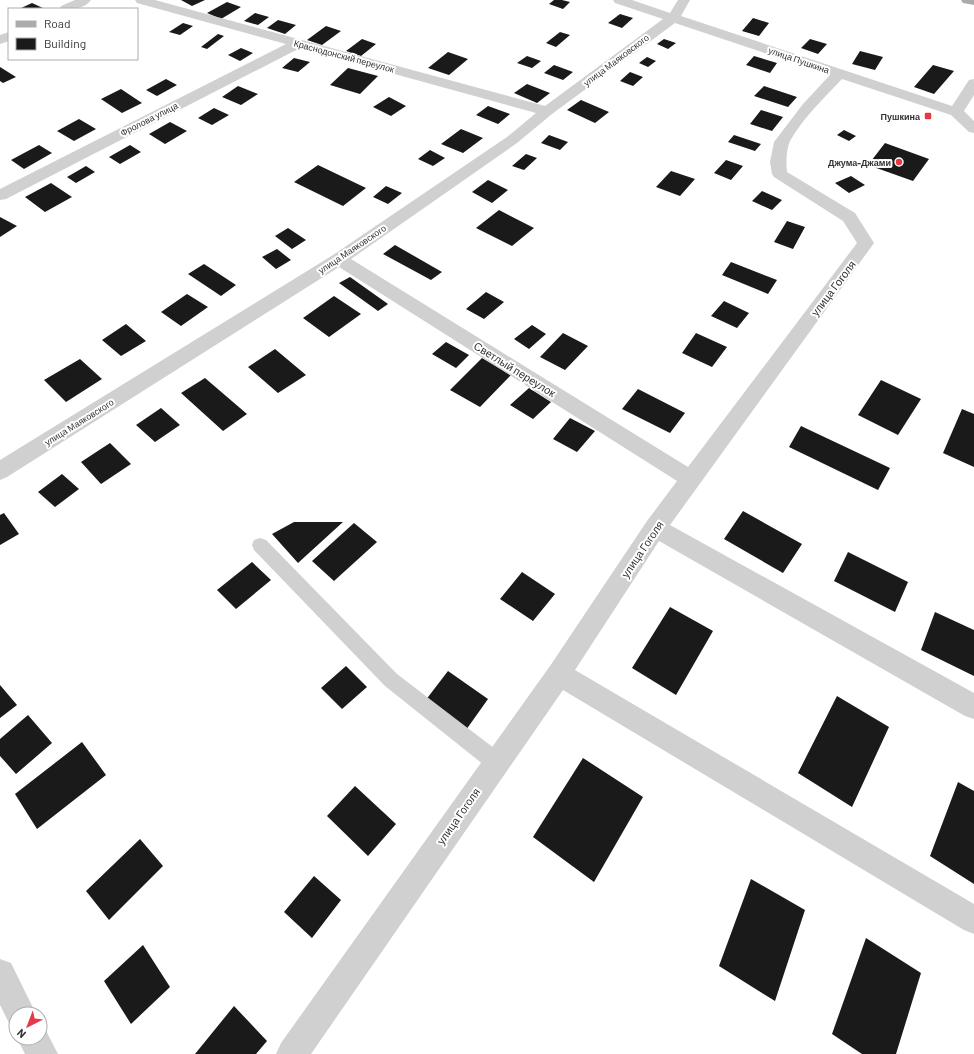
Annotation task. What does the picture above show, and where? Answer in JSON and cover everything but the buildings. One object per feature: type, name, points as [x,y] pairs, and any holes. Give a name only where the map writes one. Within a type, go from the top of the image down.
[{"type":"main road","points":[[967,0],[974,1]]},
{"type":"street","points":[[68,8],[85,0]]},
{"type":"street","name":"Краснодонский переулок","points":[[141,0],[547,111]]},
{"type":"street","name":"улица Пушкина","points":[[619,0],[956,112],[974,128]]},
{"type":"street","name":"улица Маяковского","points":[[0,471],[339,259],[512,140],[547,111],[673,18],[684,0]]},
{"type":"street","name":"Фролова улица","points":[[0,195],[298,43]]},
{"type":"street","name":"улица Гоголя","points":[[292,1054],[559,674],[655,528],[866,243],[849,217],[780,174],[778,162],[782,142],[808,107],[839,74]]},
{"type":"street","points":[[956,112],[974,83]]},
{"type":"street","name":"Светлый переулок","points":[[339,259],[691,479]]},
{"type":"street","points":[[655,528],[974,707]]},
{"type":"street","points":[[559,674],[974,920]]},
{"type":"street","points":[[0,974],[17,1006]]},
{"type":"lane","points":[[260,546],[391,680],[496,762]]},
{"type":"place","name":"Пушкина","points":[[928,116]]},
{"type":"place","name":"Джума-Джами","points":[[899,162]]}]
